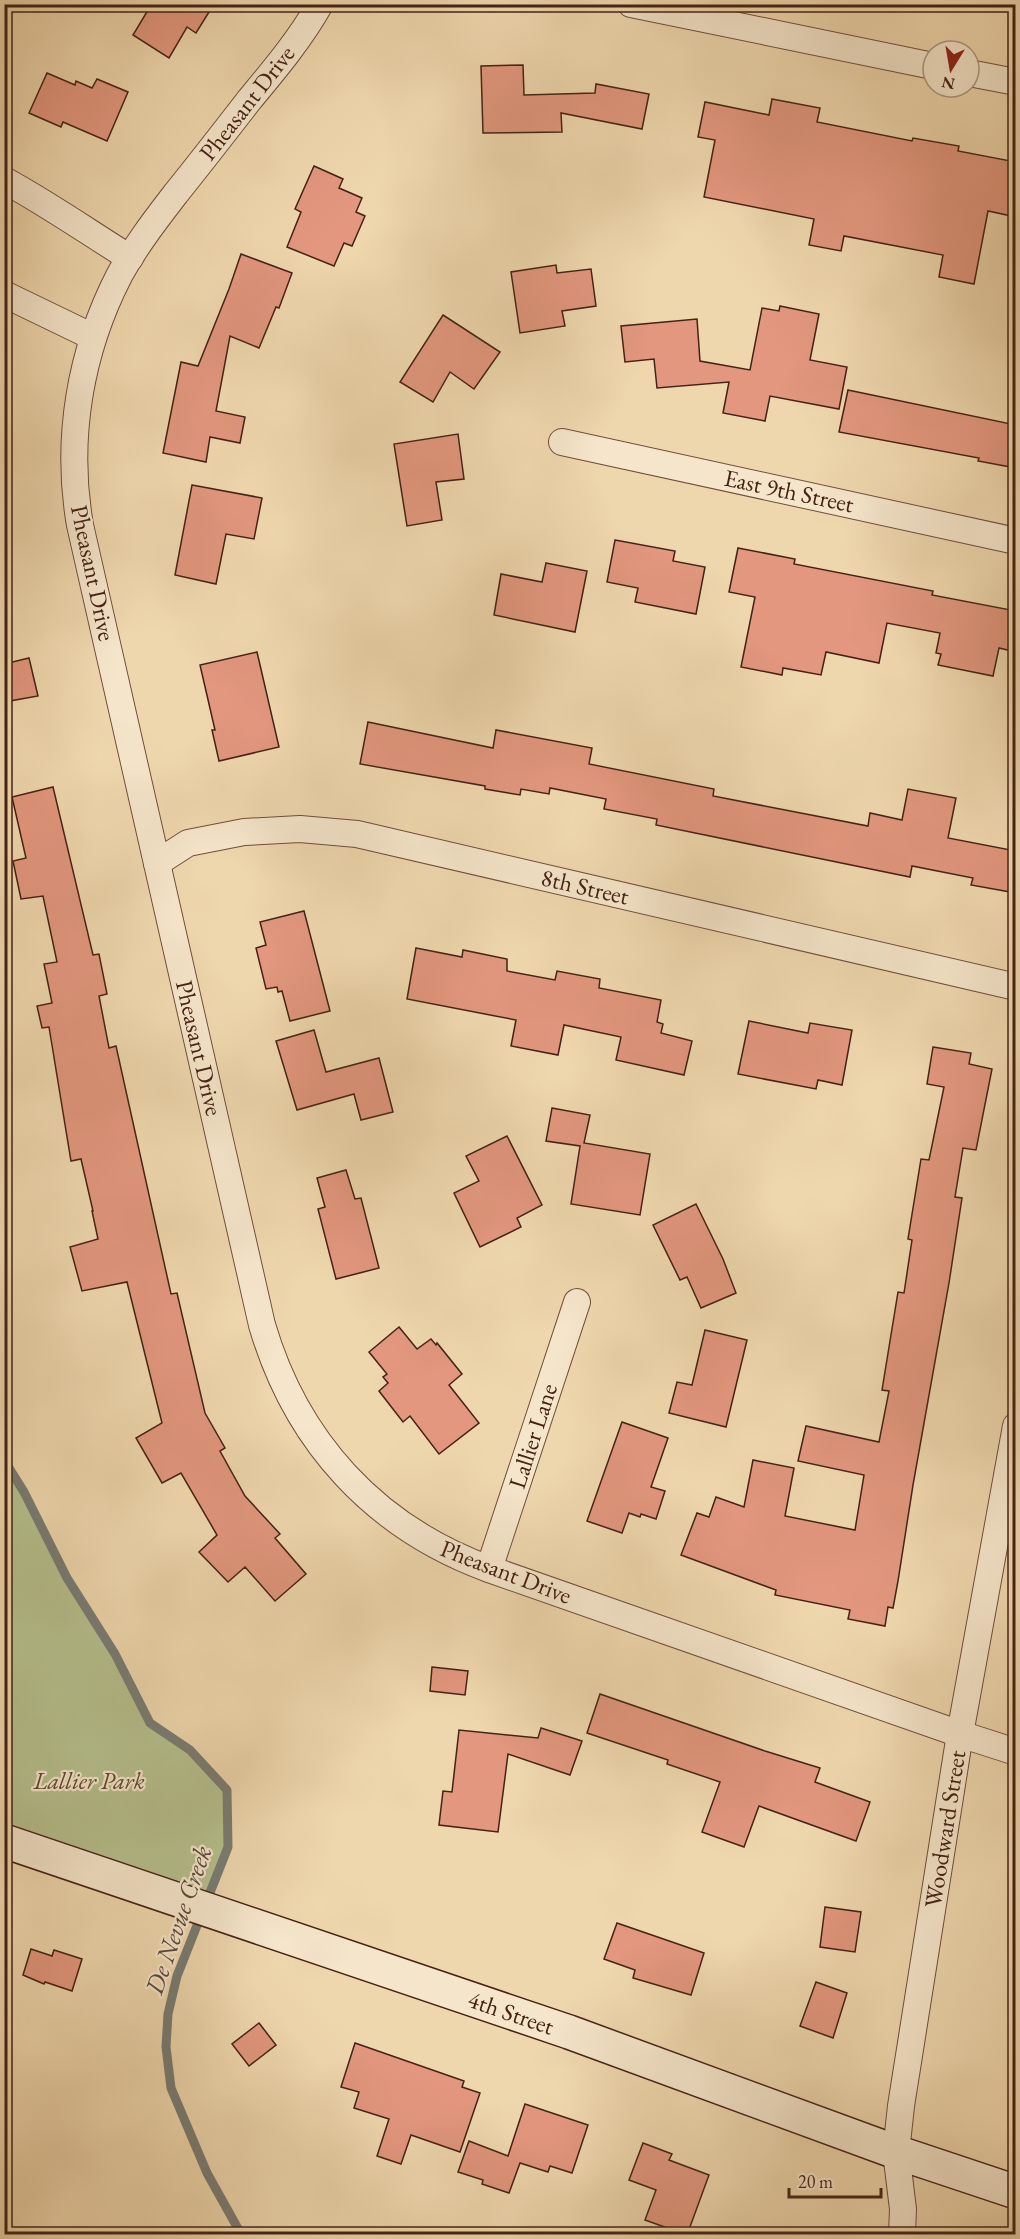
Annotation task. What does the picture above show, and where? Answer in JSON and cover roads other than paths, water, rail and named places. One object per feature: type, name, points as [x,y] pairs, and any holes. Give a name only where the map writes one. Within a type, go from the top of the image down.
[{"type":"street","name":"Pheasant Drive","points":[[320,4],[290,50],[157,218],[120,275],[93,337],[83,376],[76,417],[74,457],[78,512],[157,863],[262,1324],[283,1383],[313,1436],[362,1493],[400,1524],[432,1544],[489,1569],[1016,1752]]},
{"type":"street","points":[[631,4],[921,64]]},
{"type":"street","points":[[981,75],[1016,82]]},
{"type":"street","points":[[4,180],[51,205],[76,224],[130,258]]},
{"type":"street","points":[[4,294],[93,337]]},
{"type":"street","name":"East 9th Street","points":[[562,442],[1016,541]]},
{"type":"street","name":"8th Street","points":[[157,863],[188,843],[244,832],[300,829],[357,834],[1016,987]]},
{"type":"street","name":"Lallier Lane","points":[[489,1569],[577,1302]]},
{"type":"street","name":"Woodward Street","points":[[902,2235],[903,2209],[896,2152],[901,2106],[960,1734],[1016,1425]]},
{"type":"street","name":"4th Street","points":[[4,1841],[569,2032],[896,2152],[1016,2192]]},
{"type":"waterway","name":"De Nevue Creek","points":[[4,1460],[24,1492],[67,1578],[115,1654],[150,1723],[190,1750],[227,1790],[228,1847],[177,1976],[168,2014],[166,2047],[171,2088],[207,2173],[241,2234]]},
{"type":"park label","name":"Lallier Park","points":[[89,1781]]}]
